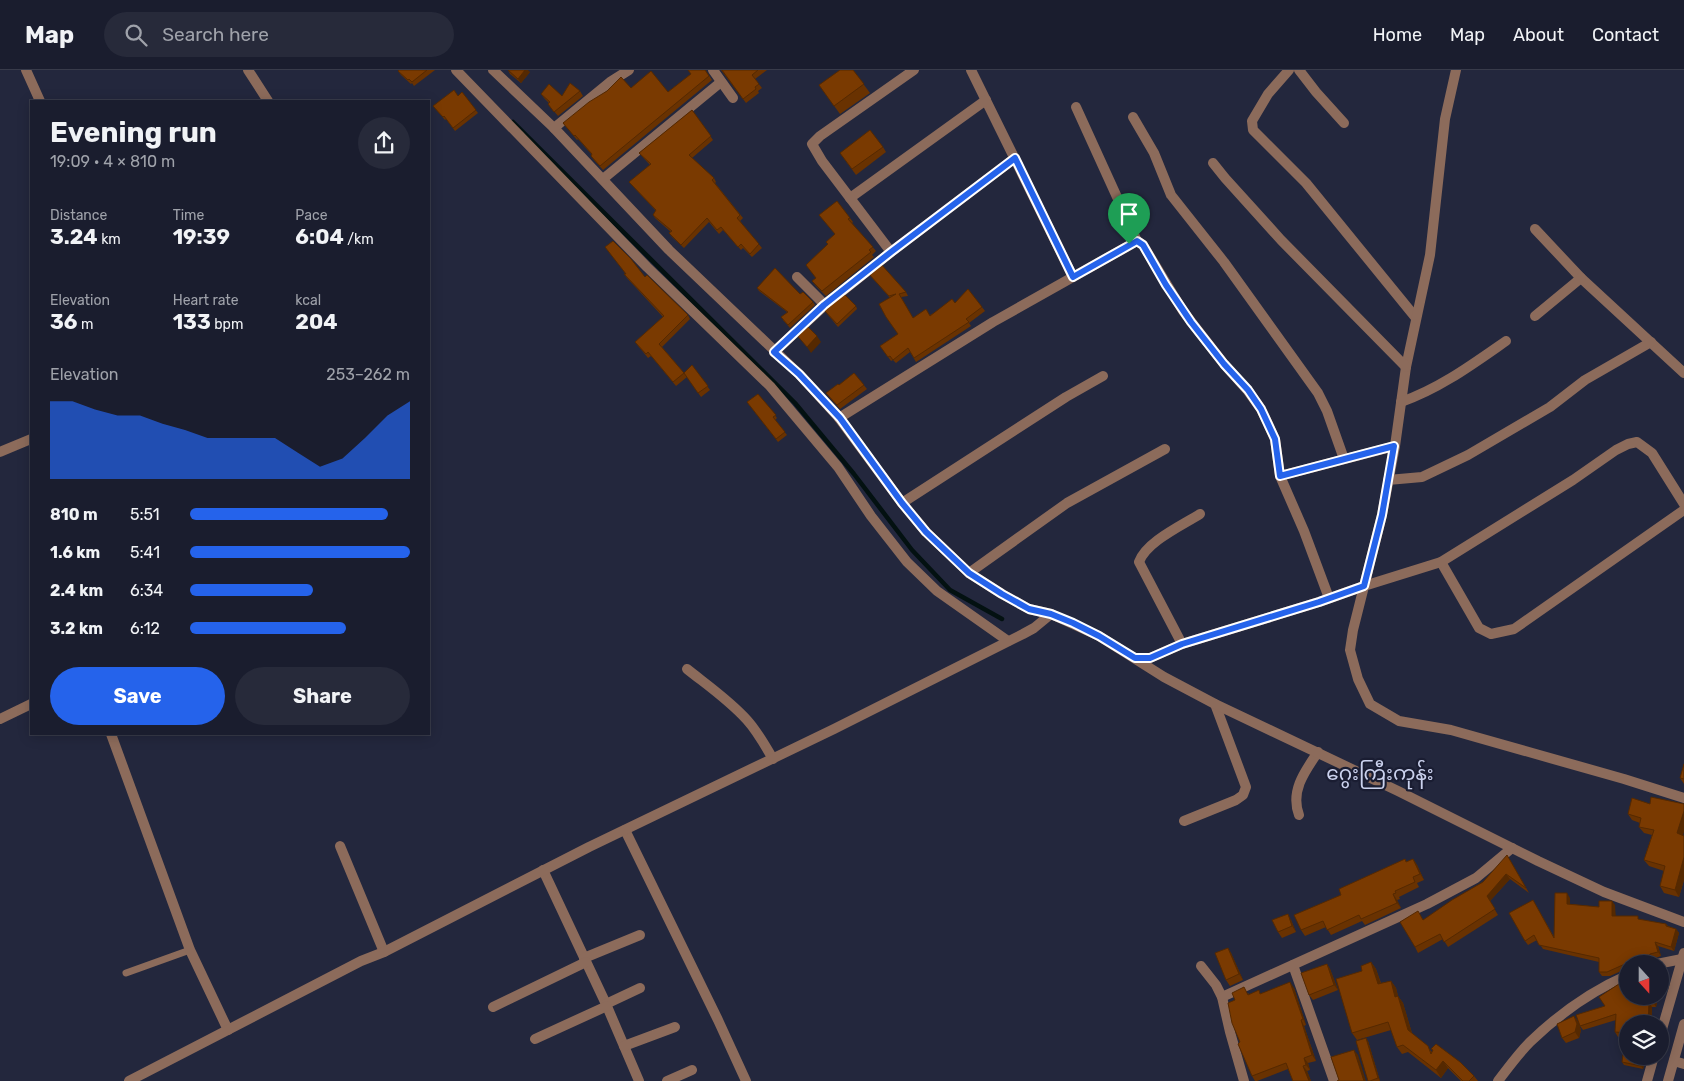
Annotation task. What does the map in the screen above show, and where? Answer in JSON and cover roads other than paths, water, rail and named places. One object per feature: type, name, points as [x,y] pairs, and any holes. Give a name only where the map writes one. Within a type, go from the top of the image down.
[{"type":"street","points":[[26,70],[40,100]]},
{"type":"street","points":[[248,70],[267,100]]},
{"type":"street","points":[[456,70],[647,267],[770,386],[838,467],[871,516],[907,562],[937,590],[1008,641]]},
{"type":"street","points":[[493,70],[554,128],[669,250],[799,374],[840,418],[902,503],[926,532],[969,573],[1029,609],[1051,614],[1099,636],[1164,677],[1215,704],[1318,752],[1604,892],[1684,922]]},
{"type":"street","points":[[713,70],[733,98]]},
{"type":"street","points":[[891,252],[822,161],[812,144],[820,136],[914,70]]},
{"type":"street","points":[[971,70],[1073,277]]},
{"type":"street","points":[[1289,70],[1268,94],[1252,121],[1253,130],[1306,183],[1416,318]]},
{"type":"street","points":[[1300,70],[1316,92],[1344,123]]},
{"type":"street","points":[[1456,70],[1445,119],[1430,255],[1406,367],[1382,515],[1353,630],[1350,650],[1358,679],[1370,704],[1399,720],[1451,730],[1684,798]]},
{"type":"street","points":[[554,128],[610,82],[627,71]]},
{"type":"street","points":[[603,179],[722,82]]},
{"type":"street","points":[[850,198],[986,100]]},
{"type":"street","points":[[1076,107],[1137,241],[1143,245],[1166,285],[1191,322],[1224,364],[1248,390],[1261,409],[1275,439],[1280,476],[1304,531],[1329,598]]},
{"type":"street","points":[[1134,117],[1154,154],[1172,195],[1224,262],[1318,393],[1327,411],[1344,459]]},
{"type":"street","points":[[774,352],[824,305],[1015,158]]},
{"type":"street","points":[[1213,163],[1224,178],[1281,240],[1406,367]]},
{"type":"street","points":[[1534,229],[1581,278],[1684,373]]},
{"type":"street","points":[[840,418],[993,322],[1137,241]]},
{"type":"street","points":[[797,276],[824,305]]},
{"type":"street","points":[[1535,316],[1581,278]]},
{"type":"street","points":[[1401,402],[1432,388],[1506,341]]},
{"type":"street","points":[[1388,480],[1422,477],[1468,455],[1550,407],[1586,380],[1651,342]]},
{"type":"street","points":[[902,503],[1066,397],[1103,376]]},
{"type":"street","points":[[0,452],[30,439]]},
{"type":"street","points":[[1135,658],[1150,658],[1182,644],[1441,562],[1628,444],[1638,442],[1652,453],[1684,504]]},
{"type":"street","points":[[1280,476],[1394,446]]},
{"type":"street","points":[[969,573],[1067,503],[1165,449]]},
{"type":"street","points":[[1441,562],[1479,628],[1490,634],[1514,629],[1684,510]]},
{"type":"street","points":[[1182,644],[1139,562],[1142,555],[1156,542],[1200,514]]},
{"type":"street","points":[[129,1081],[361,961],[384,952],[543,870],[773,759],[1034,628],[1051,614]]},
{"type":"street","points":[[687,668],[729,702],[747,720],[761,738],[773,759]]},
{"type":"street","points":[[0,719],[30,704]]},
{"type":"street","points":[[1184,822],[1236,800],[1242,795],[1246,786],[1215,704]]},
{"type":"street","points":[[111,735],[190,950],[228,1030]]},
{"type":"street","points":[[1298,815],[1296,792],[1301,777],[1318,752]]},
{"type":"street","points":[[625,830],[746,1081]]},
{"type":"street","points":[[340,846],[384,952]]},
{"type":"street","points":[[1222,997],[1427,904],[1476,878],[1512,848]]},
{"type":"street","points":[[543,870],[639,1081]]},
{"type":"street","points":[[493,1007],[585,960],[640,936]]},
{"type":"street","points":[[1669,960],[1683,956]]},
{"type":"street","points":[[1666,1015],[1683,956]]},
{"type":"street","points":[[1293,964],[1334,1081]]},
{"type":"street","points":[[1201,966],[1216,985],[1222,997],[1244,1081]]},
{"type":"street","points":[[1498,1081],[1528,1043],[1592,993],[1619,980]]},
{"type":"street","points":[[535,1039],[640,988]]},
{"type":"street","points":[[1668,1081],[1679,1063],[1684,1024]]},
{"type":"street","points":[[624,1046],[675,1027]]},
{"type":"street","points":[[1647,1081],[1651,1065]]},
{"type":"street","points":[[668,1081],[692,1070]]},
{"type":"lane","points":[[126,973],[190,950]]},
{"type":"waterway","points":[[513,122],[795,403],[854,474],[912,550],[950,590],[1002,619]]},
{"type":"district","name":"ဂွေးကြီးကုန်း","points":[[1380,773]]}]
